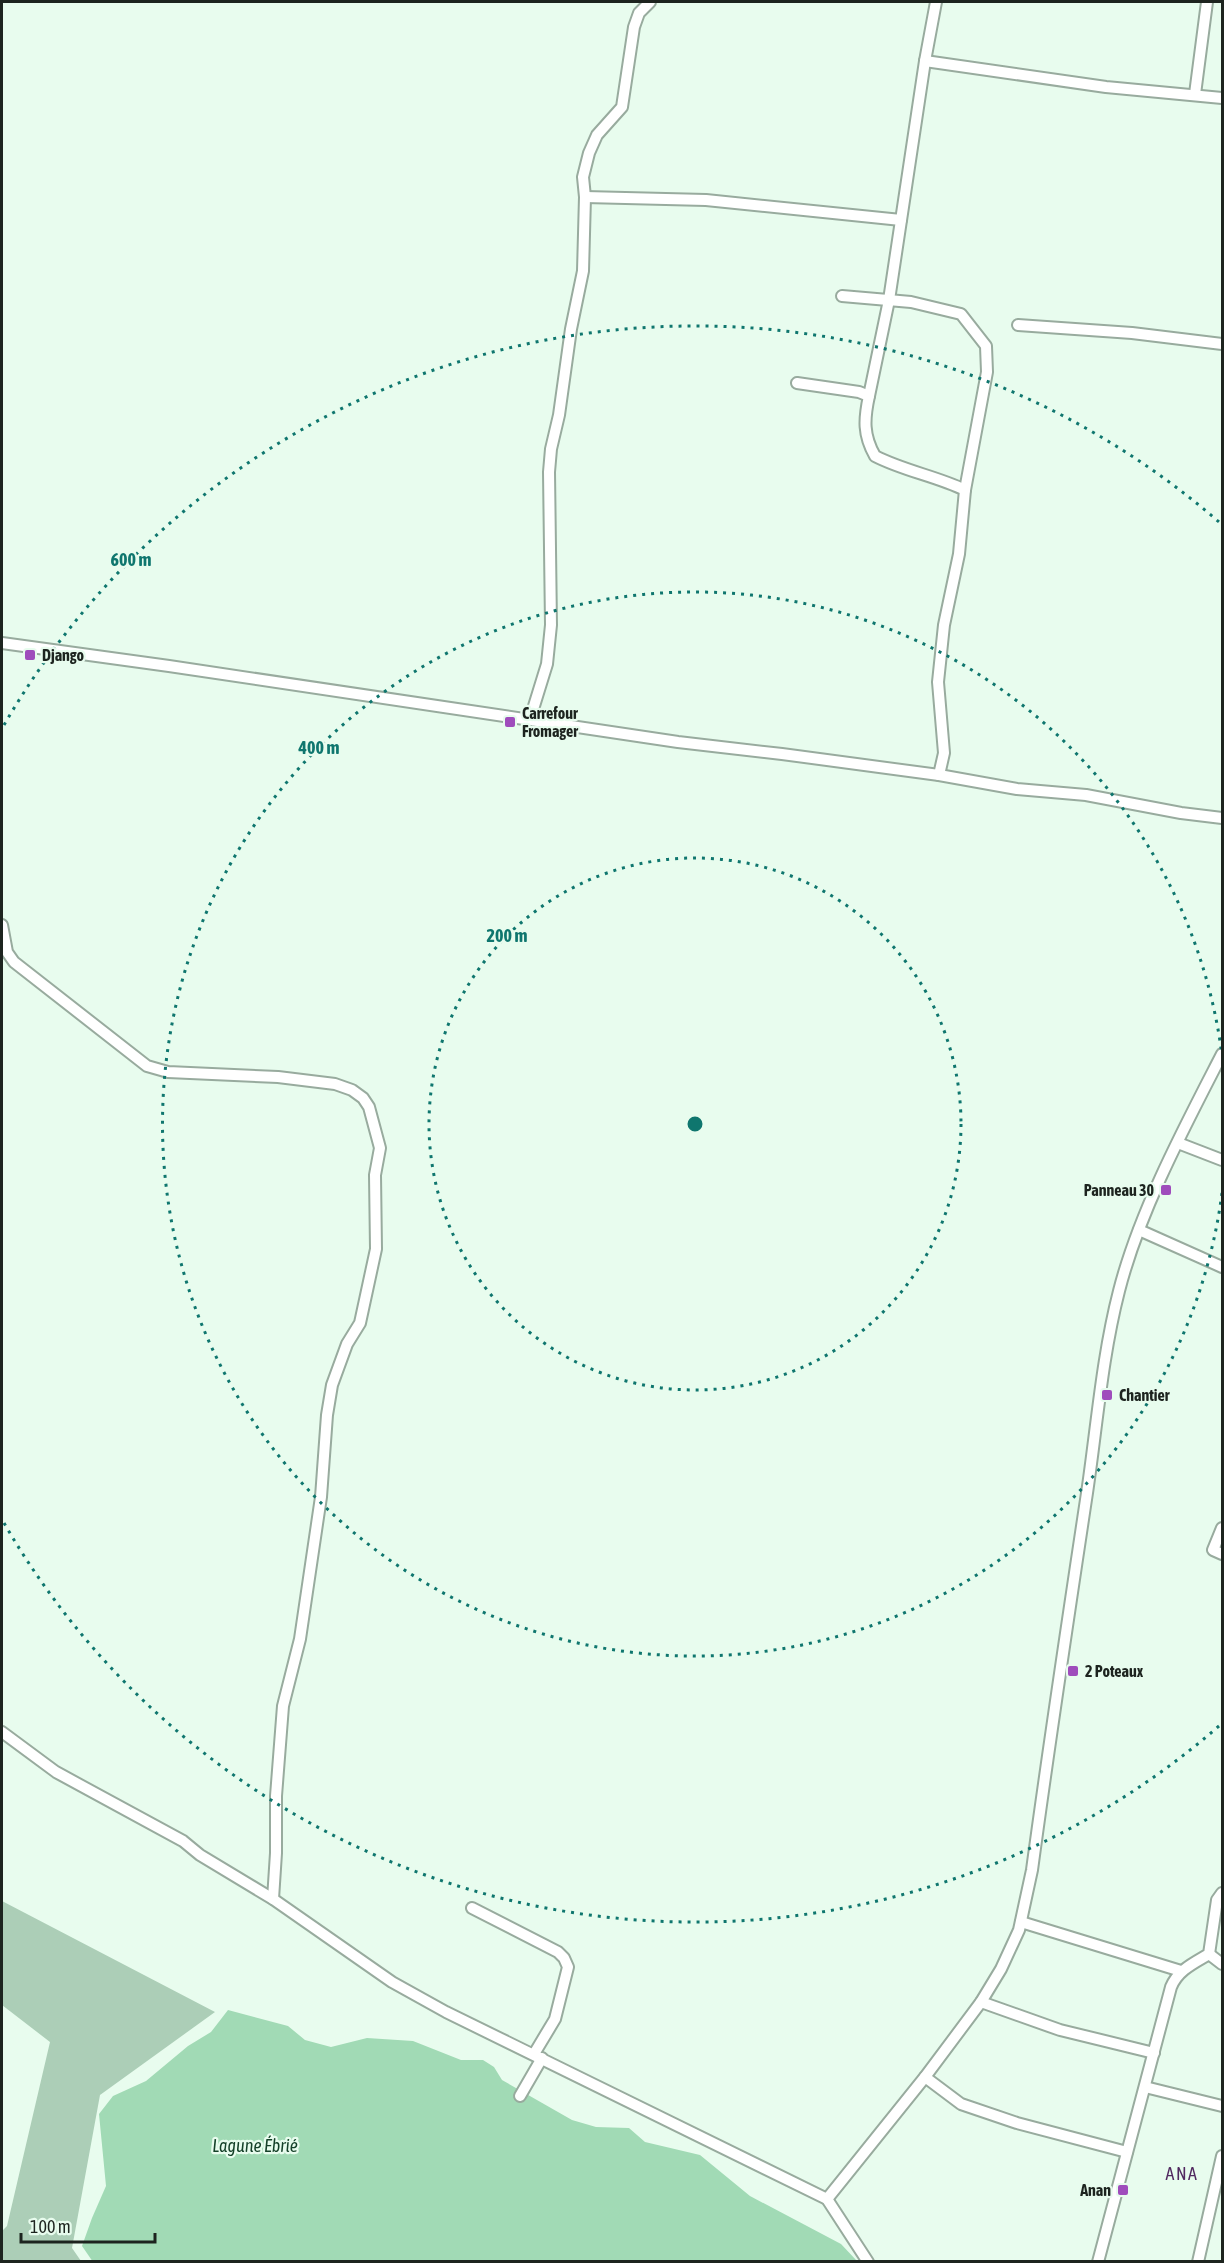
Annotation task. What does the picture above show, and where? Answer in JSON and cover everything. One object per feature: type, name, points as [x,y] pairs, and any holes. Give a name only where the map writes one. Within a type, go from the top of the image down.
[{"type":"street","points":[[530,719],[547,664],[551,625],[549,472],[571,329],[583,271],[585,197],[583,177],[589,153],[597,135],[606,122],[622,107],[634,27],[639,14],[650,2]]},
{"type":"street","points":[[936,2],[889,300],[864,417],[865,430],[875,456],[905,470],[965,490]]},
{"type":"street","points":[[1195,94],[1207,2]]},
{"type":"street","points":[[925,61],[1106,87],[1222,98]]},
{"type":"street","points":[[585,197],[706,200],[901,220]]},
{"type":"street","points":[[843,296],[911,302],[961,314],[986,346],[987,372],[965,490],[959,554],[944,625],[938,682],[944,753],[939,775]]},
{"type":"street","points":[[1018,325],[1132,333],[1222,344]]},
{"type":"street","points":[[797,382],[859,392],[869,396]]},
{"type":"street","points":[[2,656],[2,643],[678,742],[939,775],[1017,789],[1086,795],[1181,813],[1222,818]]},
{"type":"street","points":[[2,925],[7,952],[14,962],[147,1066],[168,1072],[279,1077],[335,1084],[352,1090],[363,1098],[369,1107],[375,1125],[380,1148],[375,1175],[376,1249],[360,1323],[347,1344],[332,1385],[327,1415],[321,1497],[300,1639],[282,1716],[276,1796],[273,1899]]},
{"type":"street","points":[[827,2199],[925,2077],[981,2002],[1012,1947],[1021,1922],[1032,1870],[1094,1450],[1105,1359],[1119,1289],[1139,1230],[1178,1143],[1222,1054]]},
{"type":"street","points":[[1178,1143],[1222,1160]]},
{"type":"street","points":[[1139,1230],[1222,1267]]},
{"type":"street","points":[[1222,1528],[1213,1550],[1222,1554]]},
{"type":"street","points":[[2,1732],[56,1772],[183,1841],[200,1855],[273,1899],[392,1982],[446,2012],[827,2199],[868,2262]]},
{"type":"street","points":[[1209,1954],[1217,1900],[1222,1893]]},
{"type":"street","points":[[472,1908],[558,1952],[568,1967],[555,2019],[520,2096]]},
{"type":"street","points":[[1021,1922],[1181,1971]]},
{"type":"street","points":[[1209,1954],[1222,1964]]},
{"type":"street","points":[[1098,2262],[1171,1987],[1181,1971],[1209,1954]]},
{"type":"street","points":[[981,2002],[1060,2030],[1154,2053]]},
{"type":"street","points":[[925,2077],[961,2104],[1017,2123],[1127,2152]]},
{"type":"street","points":[[1145,2087],[1222,2106]]},
{"type":"street","points":[[1198,2262],[1222,2156]]},
{"type":"shaded area","points":[[2,1901],[215,2012],[100,2095],[72,2248],[81,2261],[2,2261],[2,2231],[7,2226],[50,2042],[2,2005]]},
{"type":"water","name":"Lagune Ébrié","points":[[228,2010],[288,2026],[305,2040],[331,2047],[367,2038],[413,2041],[461,2060],[483,2060],[494,2067],[502,2080],[572,2120],[596,2127],[629,2128],[645,2142],[700,2155],[750,2196],[841,2244],[857,2261],[93,2262],[82,2246],[106,2186],[99,2114],[113,2096],[146,2081],[188,2046],[211,2032]]},
{"type":"place","name":"Django","points":[[30,655]]},
{"type":"place","name":"Carrefour Fromager","points":[[510,722]]},
{"type":"place","name":"Panneau 30","points":[[1166,1190]]},
{"type":"place","name":"Chantier","points":[[1107,1395]]},
{"type":"place","name":"2 Poteaux","points":[[1073,1671]]},
{"type":"place","name":"Anan","points":[[1123,2190]]},
{"type":"district","name":"ANA","points":[[1182,2173]]}]
